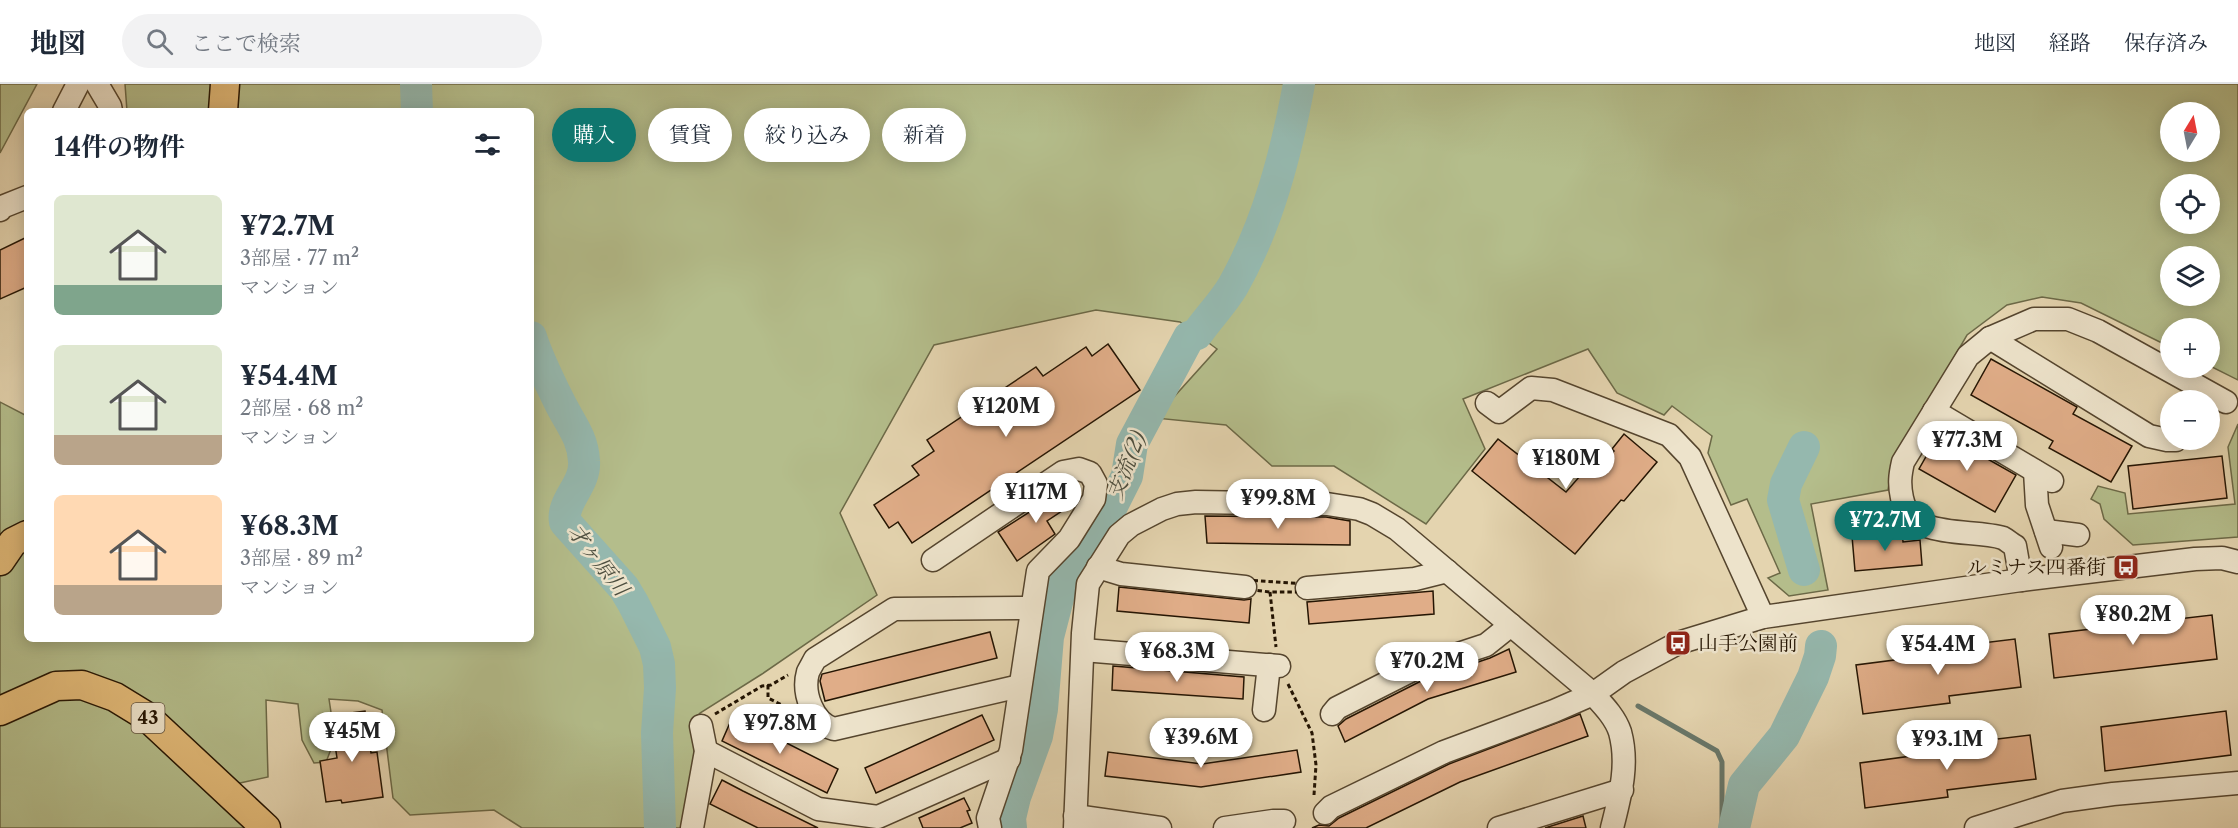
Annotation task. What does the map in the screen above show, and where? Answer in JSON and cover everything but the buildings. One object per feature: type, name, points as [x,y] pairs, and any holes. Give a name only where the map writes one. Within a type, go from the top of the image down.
[{"type":"main road","points":[[223,108],[225,84]]},
{"type":"main road","points":[[0,561],[13,542],[24,536]]},
{"type":"main road","name":"43","points":[[0,711],[56,686],[82,685],[115,697],[146,716],[266,828]]},
{"type":"street","points":[[66,108],[78,84]]},
{"type":"street","points":[[96,84],[104,94],[110,108]]},
{"type":"street","points":[[0,210],[2,207],[24,198]]},
{"type":"street","points":[[2021,580],[2015,546],[2004,539],[1931,528],[1909,515],[1902,502],[1899,479],[1904,462],[1968,356],[1990,338],[2034,320],[2068,319],[2098,331],[2226,402]]},
{"type":"street","points":[[1990,338],[2149,436],[2160,438]]},
{"type":"street","points":[[1487,403],[1499,412],[1531,388],[1553,390],[1669,435],[1690,457],[1763,617]]},
{"type":"street","points":[[1934,411],[2043,476],[2048,539],[2078,535]]},
{"type":"street","points":[[933,560],[1063,472],[1079,469],[1090,473],[1096,484],[1094,499],[1069,539],[1038,571],[1009,759],[988,818],[990,828]]},
{"type":"street","points":[[1160,828],[1075,822],[1088,585],[1113,542],[1131,525],[1170,506],[1203,502],[1317,504],[1359,509],[1390,524],[1593,694],[1609,713],[1620,731],[1624,769],[1622,790],[1612,828]]},
{"type":"street","points":[[1319,805],[1331,807],[1444,752],[1593,694],[1623,672],[1678,644],[1763,617],[2021,580],[2196,559],[2222,558],[2238,562]]},
{"type":"street","points":[[1098,567],[1121,574],[1245,587]]},
{"type":"street","points":[[1307,588],[1415,579],[1447,571]]},
{"type":"street","points":[[1020,686],[843,728],[826,727],[814,714],[807,685],[810,669],[815,659],[894,609],[1031,608]]},
{"type":"street","points":[[1332,714],[1337,708],[1416,668],[1485,645],[1511,625]]},
{"type":"street","points":[[1083,650],[1274,666],[1264,710]]},
{"type":"street","points":[[692,828],[706,751],[701,726]]},
{"type":"street","points":[[706,751],[818,809],[878,817],[1009,759]]},
{"type":"street","points":[[1976,828],[2062,801],[2238,783]]},
{"type":"street","points":[[1499,828],[1622,790]]},
{"type":"street","points":[[1225,828],[1284,821]]},
{"type":"path","points":[[1246,580],[1307,584],[1305,592],[1270,592],[1245,587],[1246,580]]},
{"type":"path","points":[[1270,592],[1274,666],[1312,733],[1319,805]]},
{"type":"path","points":[[701,726],[706,718],[762,686],[801,668],[810,669]]},
{"type":"path","points":[[768,685],[768,698],[802,714],[814,714]]},
{"type":"green space","points":[[0,84],[37,84],[24,108],[0,153]]},
{"type":"green space","points":[[125,84],[2238,84],[2238,380],[2220,371],[2220,318],[2160,318],[2160,342],[2081,303],[2042,297],[2007,305],[1967,335],[1893,462],[1888,490],[1811,504],[1828,590],[1789,596],[1768,578],[1780,573],[1747,499],[1731,505],[1708,453],[1712,436],[1672,406],[1664,415],[1617,393],[1588,349],[1463,399],[1485,449],[1426,524],[1334,466],[1272,466],[1226,425],[1155,418],[1217,349],[1180,322],[1096,310],[934,345],[840,513],[877,595],[762,674],[700,713],[690,725],[697,754],[683,828],[522,828],[494,810],[410,815],[393,798],[382,710],[358,701],[329,699],[335,739],[326,762],[314,763],[302,740],[298,704],[266,700],[268,777],[231,785],[278,828],[0,828],[0,402],[24,414],[24,642],[534,642],[534,108],[127,108]]},
{"type":"green space","points":[[2238,424],[2238,537],[2133,545],[2104,519],[2100,504],[2091,499],[2098,486],[2125,493],[2128,514],[2235,504],[2228,447]]},
{"type":"waterway","name":"才ヶ原川","points":[[416,84],[417,108]]},
{"type":"waterway","name":"支流(2)","points":[[1011,828],[1010,818],[1015,797],[1037,736],[1042,709],[1048,637],[1062,583],[1108,514],[1127,476],[1132,444],[1189,337],[1197,334],[1225,298],[1245,262],[1266,213],[1282,162],[1299,84]]},
{"type":"waterway","name":"才ヶ原川","points":[[534,345],[583,452],[584,470],[567,507],[565,522],[624,588],[655,647],[659,664],[660,688],[657,733],[660,828]]},
{"type":"waterway","points":[[1804,447],[1786,484],[1783,500],[1804,570]]},
{"type":"waterway","points":[[1734,828],[1744,785],[1784,736],[1813,677],[1821,646]]},
{"type":"waterway","points":[[1638,706],[1717,751],[1722,762],[1722,828]]},
{"type":"place","name":"ルミナス四番街","points":[[2126,567]]},
{"type":"place","name":"山手公園前","points":[[1678,643]]}]
